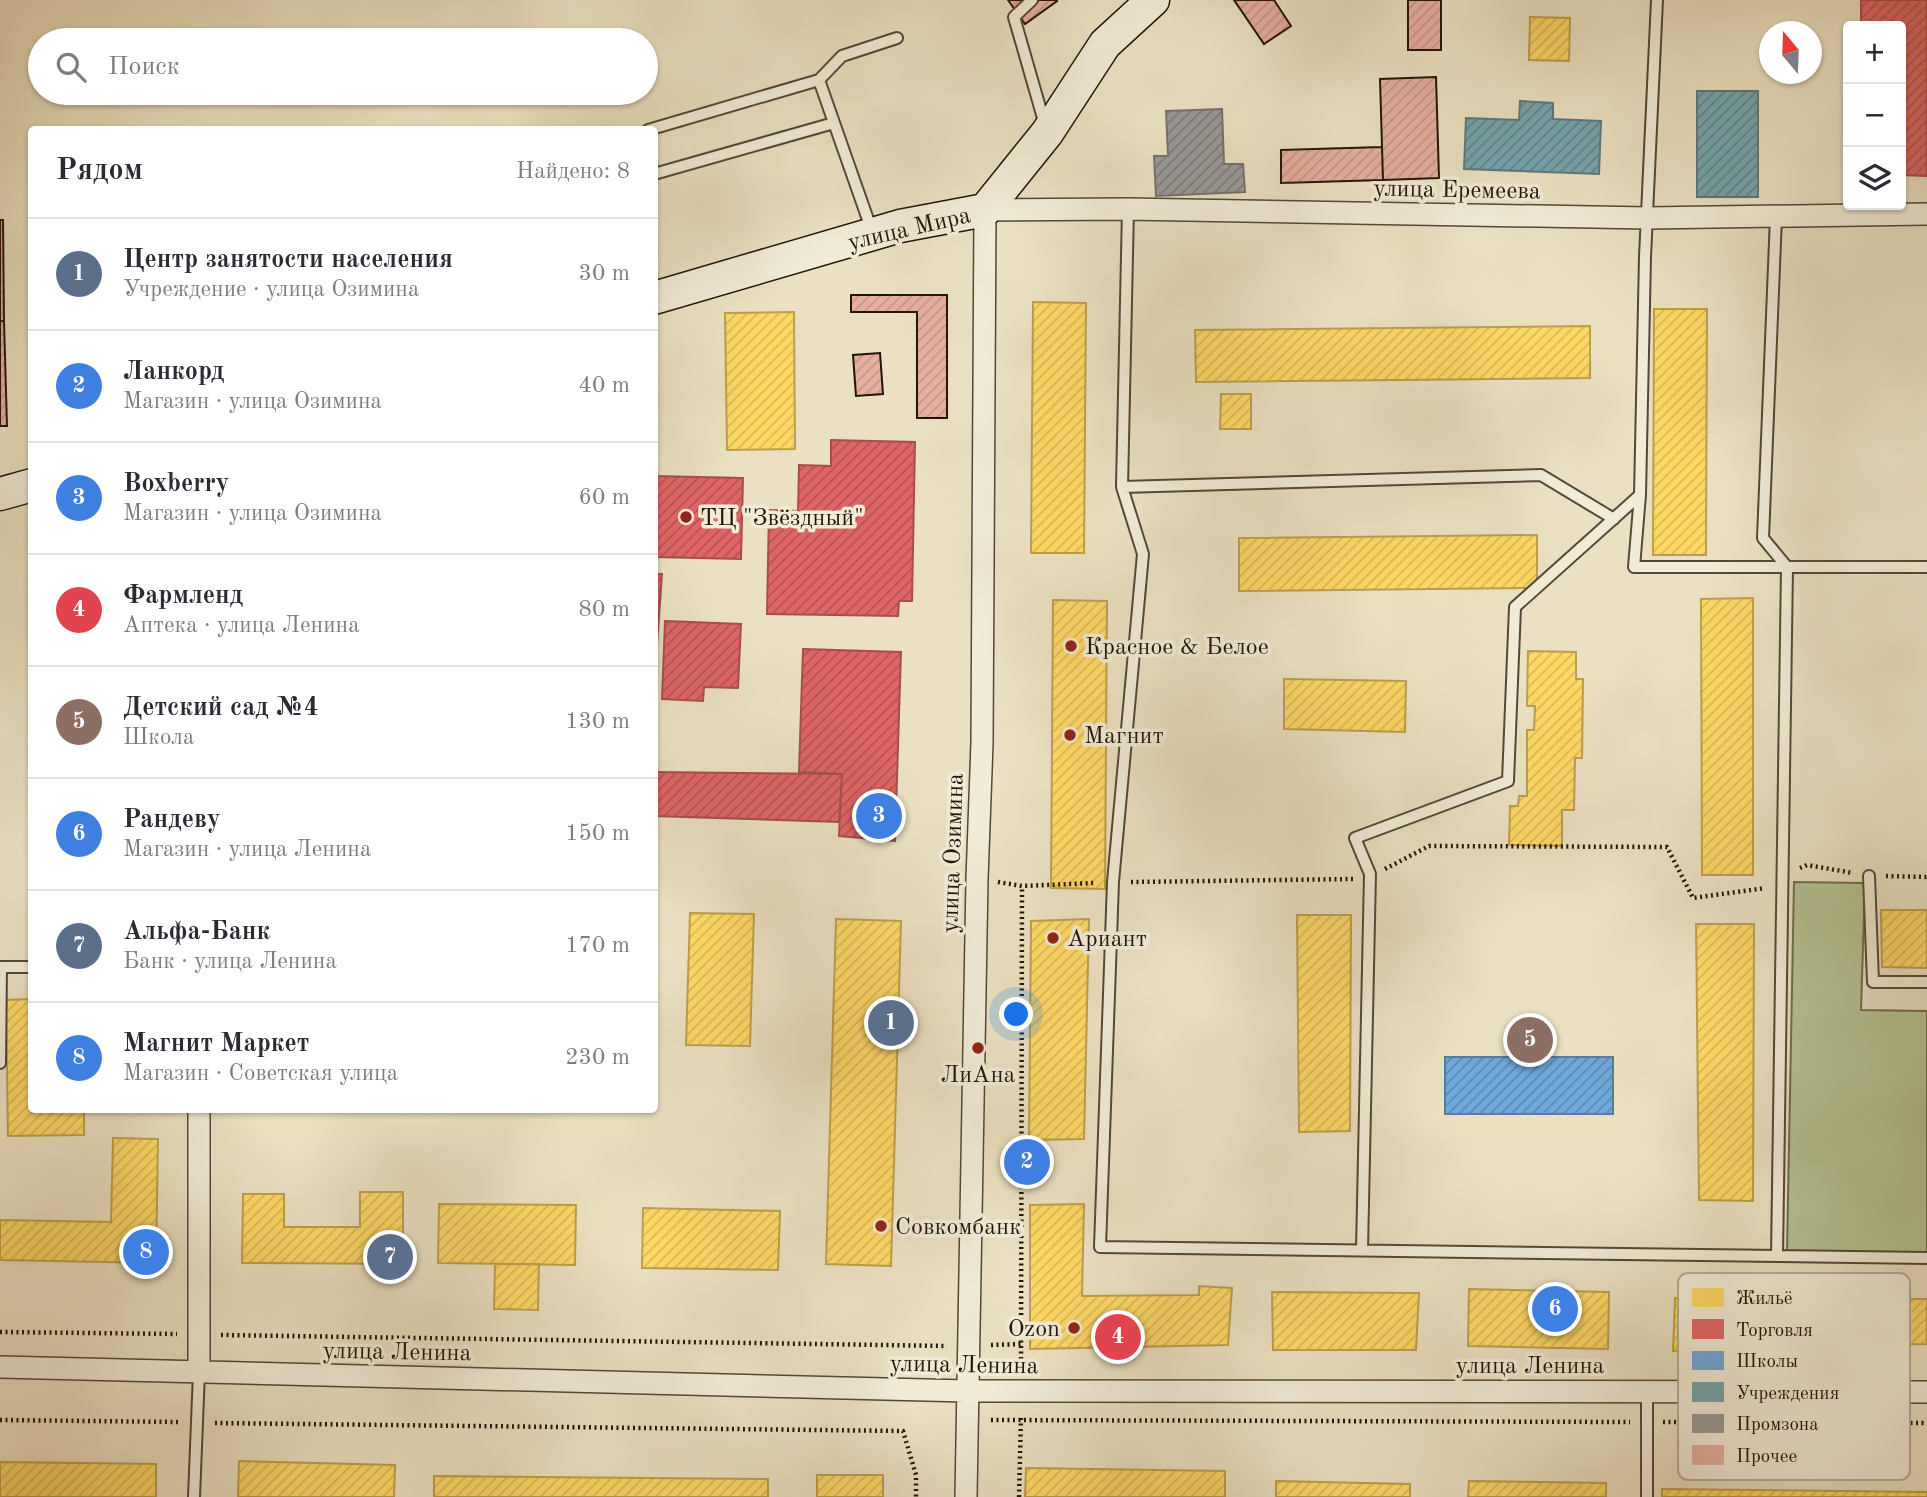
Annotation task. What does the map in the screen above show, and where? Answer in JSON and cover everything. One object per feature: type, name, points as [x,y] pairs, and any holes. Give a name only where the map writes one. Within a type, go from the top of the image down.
[{"type":"street","name":"улица Мира","points":[[658,297],[873,234],[985,210],[1047,133],[1105,44],[1153,0]]},
{"type":"street","name":"улица Еремеева","points":[[985,210],[1128,209],[1648,218],[1927,214]]},
{"type":"street","name":"улица Озимина","points":[[966,1497],[976,878],[982,743],[985,210]]},
{"type":"street","points":[[0,494],[28,486]]},
{"type":"street","points":[[199,1113],[199,1373]]},
{"type":"street","name":"улица Ленина","points":[[0,1367],[967,1391],[1678,1391]]},
{"type":"lane","points":[[1032,0],[1014,17],[1047,133]]},
{"type":"lane","points":[[1657,0],[1640,495],[1633,567],[1927,567]]},
{"type":"lane","points":[[658,127],[818,80],[842,56],[897,38]]},
{"type":"lane","points":[[818,80],[873,234]]},
{"type":"lane","points":[[658,173],[834,123]]},
{"type":"lane","points":[[1128,209],[1122,487],[1143,554],[1114,882],[1100,1247],[1927,1258]]},
{"type":"lane","points":[[1776,217],[1763,538],[1787,567],[1777,1256]]},
{"type":"lane","points":[[1122,487],[1541,475],[1614,519]]},
{"type":"lane","points":[[1362,1250],[1370,874],[1355,838],[1508,781],[1515,607],[1640,495]]},
{"type":"lane","points":[[1869,876],[1873,982],[1927,982]]},
{"type":"lane","points":[[0,1063],[0,967],[28,967]]},
{"type":"lane","points":[[194,1497],[199,1373]]},
{"type":"lane","points":[[1647,1391],[1647,1497]]},
{"type":"path","points":[[976,878],[1023,886],[1114,882],[1351,880],[1429,846],[1667,848],[1693,898],[1761,890],[1807,865],[1869,876],[1927,877]]},
{"type":"path","points":[[1019,1497],[1022,1391],[1023,886]]},
{"type":"path","points":[[0,1332],[910,1347],[1021,1344]]},
{"type":"path","points":[[0,1420],[903,1431],[916,1475],[916,1497]]},
{"type":"path","points":[[983,1420],[1635,1422]]},
{"type":"path","points":[[1649,1422],[1678,1422]]},
{"type":"green space","points":[[1794,882],[1865,883],[1861,1010],[1927,1011],[1927,1255],[1787,1253]]},
{"type":"building: Жильё","points":[[1530,17],[1570,18],[1569,61],[1529,60]]},
{"type":"building: Жильё","points":[[1033,302],[1086,303],[1084,553],[1031,553]]},
{"type":"building: Жильё","points":[[1654,309],[1707,309],[1706,555],[1653,555]]},
{"type":"building: Жильё","points":[[794,312],[795,449],[727,450],[725,313]]},
{"type":"building: Жильё","points":[[1590,326],[1590,378],[1196,382],[1195,330]]},
{"type":"building: Жильё","points":[[1221,394],[1251,394],[1251,429],[1220,429]]},
{"type":"building: Жильё","points":[[1537,535],[1537,588],[1239,591],[1239,538]]},
{"type":"building: Жильё","points":[[1753,598],[1753,875],[1702,875],[1701,599]]},
{"type":"building: Жильё","points":[[1053,600],[1107,601],[1105,889],[1051,888]]},
{"type":"building: Жильё","points":[[1528,651],[1576,652],[1576,679],[1583,679],[1582,758],[1575,758],[1574,810],[1562,810],[1562,846],[1509,845],[1510,806],[1518,806],[1519,796],[1527,796],[1527,730],[1534,730],[1535,706],[1527,706]]},
{"type":"building: Жильё","points":[[1284,679],[1406,681],[1405,732],[1284,729]]},
{"type":"building: Жильё","points":[[1881,910],[1927,910],[1927,968],[1882,967]]},
{"type":"building: Жильё","points":[[690,913],[754,914],[750,1046],[686,1045]]},
{"type":"building: Жильё","points":[[1297,915],[1351,915],[1350,1131],[1299,1132]]},
{"type":"building: Жильё","points":[[836,919],[901,921],[891,1266],[826,1264]]},
{"type":"building: Жильё","points":[[1089,919],[1084,1139],[1029,1140],[1031,921]]},
{"type":"building: Жильё","points":[[1696,924],[1754,924],[1753,1201],[1699,1200]]},
{"type":"building: Жильё","points":[[28,999],[28,1113],[84,1113],[84,1135],[8,1136],[6,1000]]},
{"type":"building: Жильё","points":[[113,1138],[158,1139],[156,1263],[0,1260],[0,1220],[111,1222]]},
{"type":"building: Жильё","points":[[360,1192],[403,1192],[403,1264],[242,1263],[243,1194],[284,1194],[284,1227],[360,1227]]},
{"type":"building: Жильё","points":[[439,1204],[576,1205],[575,1265],[438,1263]]},
{"type":"building: Жильё","points":[[1084,1204],[1082,1296],[1199,1295],[1199,1286],[1232,1288],[1228,1345],[1030,1349],[1030,1205]]},
{"type":"building: Жильё","points":[[643,1208],[780,1211],[778,1270],[642,1268]]},
{"type":"building: Жильё","points":[[495,1264],[539,1264],[538,1310],[494,1309]]},
{"type":"building: Жильё","points":[[1469,1289],[1609,1292],[1608,1349],[1468,1346]]},
{"type":"building: Жильё","points":[[1272,1292],[1419,1293],[1416,1350],[1273,1350]]},
{"type":"building: Жильё","points":[[1675,1298],[1678,1298],[1678,1351],[1673,1351]]},
{"type":"building: Жильё","points":[[1910,1299],[1927,1299],[1927,1344],[1910,1344]]},
{"type":"building: Жильё","points":[[239,1461],[395,1465],[394,1497],[238,1497]]},
{"type":"building: Жильё","points":[[0,1462],[156,1464],[156,1497],[0,1497]]},
{"type":"building: Жильё","points":[[1026,1468],[1225,1471],[1225,1497],[1025,1497]]},
{"type":"building: Жильё","points":[[817,1475],[883,1475],[883,1497],[817,1497]]},
{"type":"building: Жильё","points":[[434,1476],[768,1479],[768,1497],[434,1497]]},
{"type":"building: Жильё","points":[[1276,1481],[1410,1484],[1410,1497],[1276,1497]]},
{"type":"building: Жильё","points":[[1469,1481],[1606,1483],[1606,1497],[1468,1497]]},
{"type":"building: Жильё","points":[[1662,1489],[1927,1492],[1927,1497],[1662,1497]]},
{"type":"building: Торговля","points":[[1861,0],[1927,0],[1927,176],[1906,175],[1906,21],[1861,21]]},
{"type":"building: Торговля","points":[[831,440],[915,442],[912,601],[899,601],[898,616],[767,614],[769,510],[798,511],[799,465],[831,466]]},
{"type":"building: Торговля","points":[[658,476],[743,478],[741,559],[658,557]]},
{"type":"building: Торговля","points":[[658,574],[662,574],[658,630]]},
{"type":"building: Торговля","points":[[665,621],[741,624],[738,688],[704,687],[703,701],[662,699]]},
{"type":"building: Торговля","points":[[803,649],[901,652],[895,841],[839,836],[842,774],[799,772]]},
{"type":"building: Торговля","points":[[658,772],[842,774],[839,822],[658,816]]},
{"type":"building: Школы","points":[[1445,1057],[1613,1057],[1613,1114],[1445,1114]]},
{"type":"building: Учреждения","points":[[1697,91],[1758,91],[1758,197],[1697,197]]},
{"type":"building: Учреждения","points":[[1520,101],[1553,103],[1553,119],[1601,121],[1599,174],[1464,169],[1466,118],[1519,120]]},
{"type":"building: Промзона","points":[[1222,109],[1224,164],[1243,164],[1245,192],[1156,196],[1154,156],[1168,156],[1166,111]]},
{"type":"building: Прочее","points":[[1008,0],[1056,0],[1057,1],[1025,24]]},
{"type":"building: Прочее","points":[[1234,0],[1274,0],[1291,26],[1264,44]]},
{"type":"building: Прочее","points":[[1408,0],[1441,0],[1441,50],[1408,50]]},
{"type":"building: Прочее","points":[[1436,77],[1439,178],[1383,180],[1380,79]]},
{"type":"building: Прочее","points":[[1382,147],[1383,180],[1281,183],[1281,150]]},
{"type":"building: Прочее","points":[[0,220],[3,220],[4,321],[0,321]]},
{"type":"building: Прочее","points":[[851,295],[947,295],[947,418],[917,418],[917,312],[851,312]]},
{"type":"building: Прочее","points":[[0,321],[4,321],[7,426],[0,426]]},
{"type":"building: Прочее","points":[[880,353],[883,394],[856,396],[853,355]]},
{"type":"place","name":"ТЦ \"Звёздный\"","points":[[686,517]]},
{"type":"place","name":"Красное & Белое","points":[[1071,646]]},
{"type":"place","name":"Магнит","points":[[1070,735]]},
{"type":"place","name":"Boxberry","points":[[879,816]]},
{"type":"place","name":"Ариант","points":[[1053,938]]},
{"type":"place","name":"Центр занятости населения","points":[[891,1023]]},
{"type":"place","name":"Детский сад №4","points":[[1530,1040]]},
{"type":"place","name":"ЛиАна","points":[[978,1048]]},
{"type":"place","name":"Ланкорд","points":[[1027,1162]]},
{"type":"place","name":"Совкомбанк","points":[[881,1226]]},
{"type":"place","name":"Магнит Маркет","points":[[146,1252]]},
{"type":"place","name":"Альфа-Банк","points":[[390,1257]]},
{"type":"place","name":"Рандеву","points":[[1555,1309]]},
{"type":"place","name":"Ozon","points":[[1074,1328]]},
{"type":"place","name":"Фармленд","points":[[1118,1337]]}]
